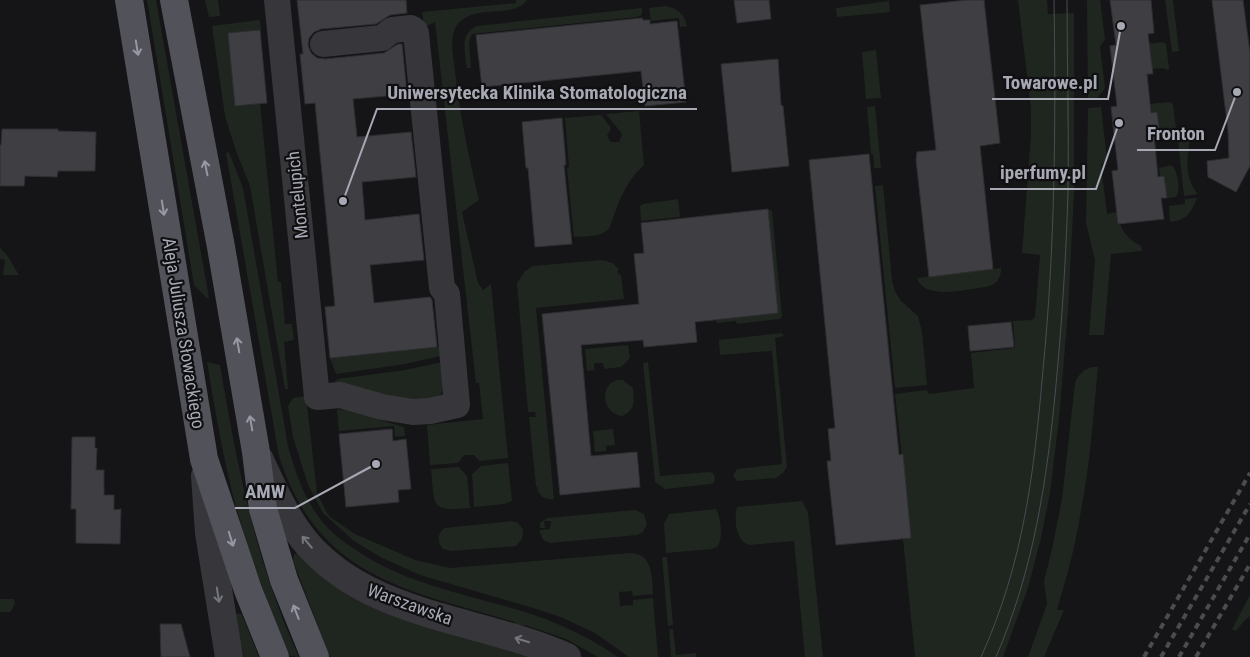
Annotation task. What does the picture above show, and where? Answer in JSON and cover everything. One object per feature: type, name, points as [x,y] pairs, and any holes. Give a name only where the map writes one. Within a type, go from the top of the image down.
[{"type":"main road","name":"Aleja Juliusza Słowackiego","points":[[129,0],[204,459],[245,581],[275,657]]},
{"type":"main road","points":[[174,0],[214,211],[256,452],[263,509],[292,604],[315,657]]},
{"type":"street","name":"Montelupich","points":[[277,0],[317,397],[340,395],[413,412],[430,411],[457,405],[447,294],[442,288],[415,31],[411,28],[392,30],[382,38],[324,44]]},
{"type":"street","name":"Warszawska","points":[[256,452],[288,518],[314,551],[342,575],[361,587],[393,601],[539,646],[567,657]]},
{"type":"street","points":[[204,459],[209,533],[229,657]]},
{"type":"shaded area","points":[[147,0],[156,0],[209,298],[194,285]]},
{"type":"shaded area","points":[[205,0],[218,0],[220,16],[209,17]]},
{"type":"shaded area","points":[[516,0],[527,0],[515,8],[474,14],[463,19],[457,24],[452,41],[459,105],[479,200],[462,212],[478,283],[483,290],[491,284],[508,458],[479,461],[474,455],[464,455],[458,463],[430,465],[427,425],[483,419],[479,383],[476,383],[435,22],[424,28],[422,12],[516,3]]},
{"type":"shaded area","points":[[1018,0],[1047,0],[1048,14],[1074,13],[1074,193],[1068,311],[1059,419],[1050,493],[1028,588],[1003,657],[915,657],[903,539],[911,538],[895,394],[927,390],[929,394],[974,388],[971,353],[1015,348],[1013,321],[1032,320],[1035,317],[1040,255],[1022,253],[1031,136],[1031,109]]},
{"type":"shaded area","points":[[1087,0],[1100,0],[1105,39],[1100,47],[1105,88],[1097,98],[1088,99]]},
{"type":"shaded area","points":[[1165,0],[1173,0],[1179,51],[1172,52]]},
{"type":"shaded area","points":[[889,1],[890,12],[837,17],[836,8]]},
{"type":"shaded area","points":[[666,6],[674,8],[680,13],[687,26],[680,27],[679,18],[651,21],[649,8]]},
{"type":"shaded area","points":[[642,8],[642,15],[636,17],[472,34],[469,42],[471,68],[467,68],[465,38],[471,29],[477,26]]},
{"type":"shaded area","points":[[260,20],[261,30],[229,33],[235,106],[260,103],[278,282],[281,282],[285,324],[292,324],[294,340],[284,342],[288,389],[285,389],[250,186],[225,116],[212,26]]},
{"type":"shaded area","points":[[1163,42],[1166,44],[1169,68],[1168,70],[1163,68],[1152,69],[1147,44]]},
{"type":"shaded area","points":[[876,50],[881,98],[866,99],[862,52]]},
{"type":"shaded area","points":[[1170,102],[1173,104],[1176,129],[1173,133],[1160,134],[1157,112],[1151,113],[1150,104]]},
{"type":"shaded area","points":[[875,106],[881,168],[874,168],[873,154],[871,154],[867,107]]},
{"type":"shaded area","points":[[1101,107],[1107,159],[1101,165],[1107,214],[1117,212],[1119,223],[1124,232],[1131,240],[1141,246],[1142,251],[1111,254],[1104,335],[1089,335],[1095,260],[1086,223],[1088,108]]},
{"type":"shaded area","points":[[639,111],[644,165],[627,186],[607,231],[594,236],[574,237],[567,168],[569,167],[565,118],[601,115],[611,128],[607,136],[611,142],[619,142],[622,134],[606,114]]},
{"type":"shaded area","points":[[1190,139],[1189,175],[1190,181],[1198,194],[1184,196],[1178,141]]},
{"type":"shaded area","points":[[229,152],[243,188],[288,446],[303,489],[313,509],[327,527],[346,543],[374,561],[396,572],[442,589],[548,620],[579,634],[618,657],[598,657],[566,639],[403,588],[371,573],[342,554],[317,529],[296,497],[279,456],[226,153]]},
{"type":"shaded area","points":[[1172,165],[1177,176],[1178,194],[1176,197],[1167,198],[1164,176],[1160,176],[1159,168]]},
{"type":"shaded area","points":[[883,185],[892,281],[901,301],[918,316],[922,332],[927,385],[895,388],[875,186]]},
{"type":"shaded area","points":[[1197,198],[1188,215],[1181,220],[1170,222],[1169,206],[1185,204],[1185,199]]},
{"type":"shaded area","points":[[678,199],[680,217],[641,221],[640,206],[643,204]]},
{"type":"shaded area","points":[[768,209],[772,211],[782,316],[780,319],[737,324],[736,321],[717,323],[716,320],[778,313]]},
{"type":"shaded area","points":[[0,248],[7,255],[19,275],[3,275],[5,260],[0,259]]},
{"type":"shaded area","points":[[602,260],[613,263],[619,270],[617,271],[619,275],[621,274],[624,299],[536,308],[554,499],[548,499],[540,494],[536,486],[529,417],[536,417],[535,412],[528,412],[517,283],[525,271],[533,266]]},
{"type":"shaded area","points":[[1001,268],[999,278],[993,285],[958,291],[947,292],[928,289],[921,285],[917,278]]},
{"type":"shaded area","points":[[781,333],[784,336],[775,338],[787,467],[776,478],[737,481],[733,476],[737,469],[782,464],[772,351],[720,355],[719,340]]},
{"type":"shaded area","points":[[628,345],[630,358],[621,367],[604,369],[603,363],[594,363],[594,370],[587,371],[585,349]]},
{"type":"shaded area","points":[[440,347],[441,356],[405,364],[336,374],[330,358]]},
{"type":"shaded area","points":[[447,361],[440,397],[423,404],[334,383],[338,379],[405,370]]},
{"type":"shaded area","points":[[207,362],[220,365],[233,440],[250,514],[271,586],[299,657],[290,656],[246,541],[235,504],[217,423]]},
{"type":"shaded area","points":[[648,362],[660,476],[709,472],[713,473],[715,477],[714,483],[665,489],[655,482],[643,363]]},
{"type":"shaded area","points":[[1098,367],[1086,479],[1076,540],[1057,610],[1064,610],[1044,657],[1028,657],[1047,604],[1044,581],[1062,499],[1075,383],[1082,372]]},
{"type":"shaded area","points":[[617,380],[623,380],[633,388],[632,407],[623,416],[611,411],[605,400],[607,388]]},
{"type":"shaded area","points":[[306,396],[317,493],[330,517],[355,534],[415,560],[450,568],[630,553],[638,554],[643,557],[650,567],[653,594],[633,596],[632,591],[619,592],[620,606],[633,605],[633,600],[653,598],[658,657],[629,657],[595,633],[563,618],[420,575],[382,558],[354,541],[323,513],[308,485],[293,437],[288,406],[293,398]]},
{"type":"shaded area","points":[[337,409],[404,427],[405,436],[395,437],[394,426],[339,431]]},
{"type":"shaded area","points":[[613,429],[615,445],[606,446],[606,451],[595,452],[593,431]]},
{"type":"shaded area","points":[[508,463],[512,501],[504,504],[474,507],[472,474],[481,466]]},
{"type":"shaded area","points":[[459,467],[467,476],[470,508],[447,509],[441,507],[434,499],[431,469]]},
{"type":"shaded area","points":[[802,501],[808,512],[823,657],[805,657],[794,541],[749,545],[738,534],[736,523],[737,507]]},
{"type":"shaded area","points":[[716,509],[721,528],[718,546],[712,549],[666,553],[664,524],[669,514]]},
{"type":"shaded area","points":[[635,510],[644,514],[647,524],[643,532],[637,535],[550,543],[543,540],[539,530],[550,529],[551,521],[544,521],[545,528],[540,528],[540,523],[547,518]]},
{"type":"shaded area","points":[[512,521],[518,523],[523,529],[522,539],[516,546],[452,551],[443,549],[440,544],[439,535],[445,528]]},
{"type":"shaded area","points":[[297,553],[532,657],[330,657],[293,561],[294,555]]},
{"type":"shaded area","points":[[662,557],[667,557],[673,625],[668,626]]},
{"type":"shaded area","points":[[1250,595],[1250,616],[1236,631],[1232,629]]},
{"type":"shaded area","points":[[0,599],[14,599],[15,601],[10,612],[0,612]]},
{"type":"shaded area","points":[[238,613],[242,615],[259,657],[244,657],[234,617]]},
{"type":"shaded area","points":[[669,629],[673,629],[676,655],[696,653],[696,657],[671,657]]},
{"type":"building","points":[[297,0],[406,0],[407,13],[390,15],[376,24],[321,29],[314,32],[309,38],[308,45],[311,53],[317,58],[325,59],[384,53],[398,44],[402,44],[407,94],[353,99],[357,137],[411,132],[416,177],[362,182],[365,220],[419,214],[424,260],[370,265],[374,303],[430,297],[432,300],[437,347],[330,358],[325,307],[335,306],[315,103],[305,104],[300,54],[303,54]]},
{"type":"building","points":[[734,0],[769,0],[771,19],[737,23]]},
{"type":"building","points":[[984,0],[1000,143],[980,146],[993,269],[929,277],[916,160],[917,152],[936,150],[920,5]]},
{"type":"building","points":[[1110,0],[1151,0],[1154,33],[1148,34],[1153,74],[1147,74],[1151,113],[1157,112],[1160,134],[1154,135],[1158,177],[1164,176],[1167,198],[1161,198],[1164,219],[1118,224],[1112,171],[1118,170],[1111,107],[1117,106],[1110,46],[1116,45]]},
{"type":"building","points":[[1212,0],[1243,0],[1250,53],[1250,166],[1236,192],[1208,177],[1207,161],[1229,158],[1228,131]]},
{"type":"building","points":[[642,18],[643,20],[650,20],[650,24],[677,21],[686,102],[645,106],[641,71],[482,87],[476,35]]},
{"type":"building","points":[[260,30],[267,103],[235,106],[228,33]]},
{"type":"building","points":[[778,59],[781,105],[783,106],[789,166],[732,172],[721,64]]},
{"type":"building","points":[[562,118],[566,165],[564,165],[572,244],[535,247],[522,122]]},
{"type":"building","points":[[2,129],[58,129],[58,131],[96,132],[95,171],[58,171],[57,177],[25,176],[24,186],[0,186]]},
{"type":"building","points":[[869,154],[899,455],[903,454],[911,538],[836,545],[827,461],[831,461],[828,429],[835,428],[809,160]]},
{"type":"building","points":[[768,209],[778,313],[695,322],[697,342],[644,347],[643,340],[581,345],[591,456],[637,452],[640,487],[560,495],[542,314],[639,304],[634,254],[644,253],[641,223]]},
{"type":"building","points":[[1011,322],[1014,347],[970,351],[968,326]]},
{"type":"building","points":[[392,429],[393,441],[406,439],[411,489],[398,490],[399,502],[346,507],[339,434]]},
{"type":"building","points":[[72,437],[95,437],[95,448],[97,448],[96,470],[104,470],[104,495],[114,495],[114,510],[121,509],[120,544],[76,543],[76,509],[71,509]]},
{"type":"building","points":[[160,624],[181,624],[190,657],[161,657]]},
{"type":"tram line","points":[[981,657],[996,622],[1008,586],[1025,516],[1036,445],[1047,324],[1052,232],[1055,139],[1054,0]]},
{"type":"tram line","points":[[996,657],[1020,591],[1037,524],[1052,420],[1062,313],[1068,193],[1067,0]]},
{"type":"railway","points":[[1144,657],[1250,473]]},
{"type":"railway","points":[[1161,657],[1250,504]]},
{"type":"railway","points":[[1179,657],[1250,534]]},
{"type":"railway","points":[[1196,657],[1250,564]]},
{"type":"place","name":"Towarowe.pl","points":[[1121,26]]},
{"type":"place","name":"Fronton","points":[[1237,92]]},
{"type":"place","name":"iperfumy.pl","points":[[1119,123]]},
{"type":"place","name":"Uniwersytecka Klinika Stomatologiczna","points":[[343,201]]},
{"type":"place","name":"AMW","points":[[376,464]]}]
